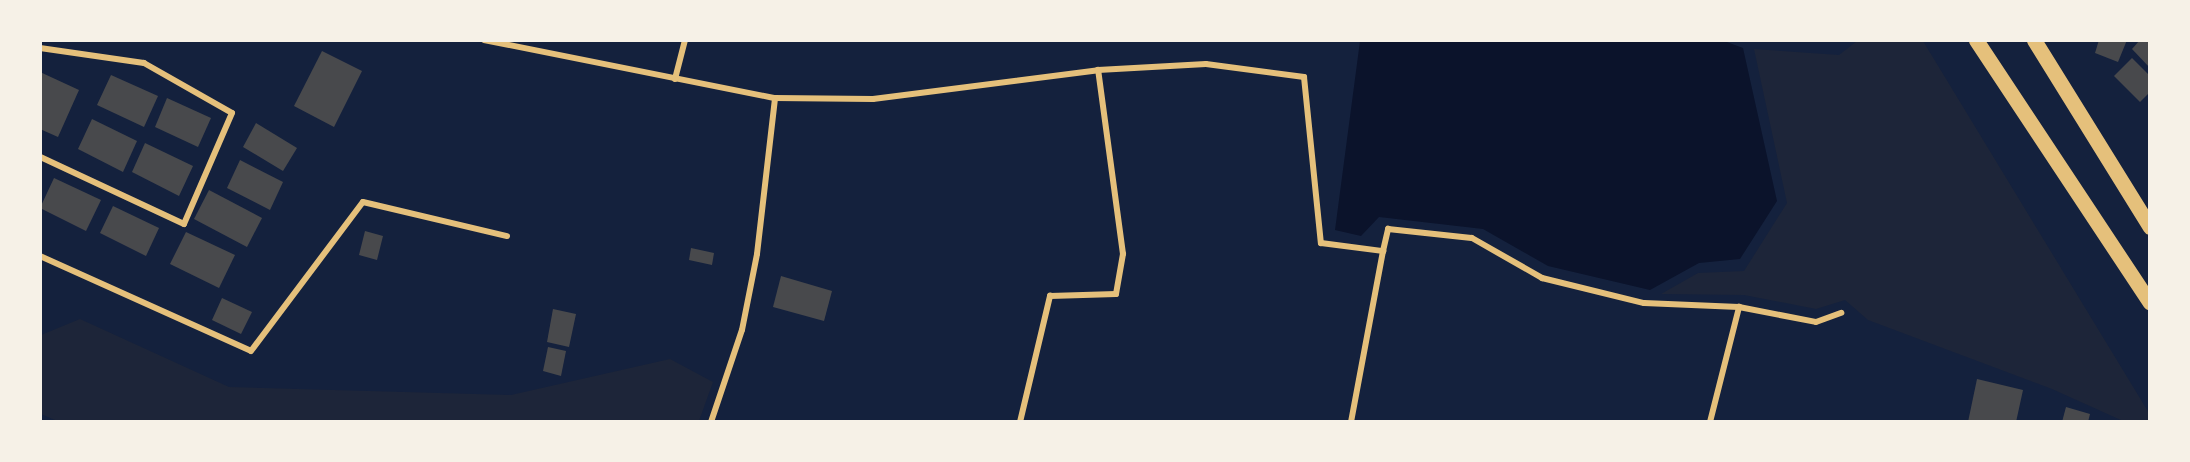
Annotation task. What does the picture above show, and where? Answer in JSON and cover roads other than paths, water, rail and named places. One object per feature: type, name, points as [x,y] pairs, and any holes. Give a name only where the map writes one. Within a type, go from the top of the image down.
[{"type":"main road","points":[[1976,40],[2150,303]]},
{"type":"main road","points":[[2034,40],[2150,227]]},
{"type":"street","points":[[484,40],[775,98],[873,99],[1098,70],[1206,64],[1304,77],[1321,243],[1383,251]]},
{"type":"street","points":[[675,79],[685,40]]},
{"type":"street","points":[[40,48],[144,63],[232,113],[184,224],[40,157]]},
{"type":"street","points":[[1020,422],[1050,296],[1116,294],[1123,254],[1098,70]]},
{"type":"street","points":[[711,422],[742,330],[755,265],[775,98]]},
{"type":"street","points":[[40,256],[251,351],[363,202],[507,236]]},
{"type":"street","points":[[1351,422],[1388,230],[1472,238],[1542,278],[1644,303],[1739,307],[1816,322],[1841,314]]},
{"type":"street","points":[[1710,422],[1739,307]]}]
